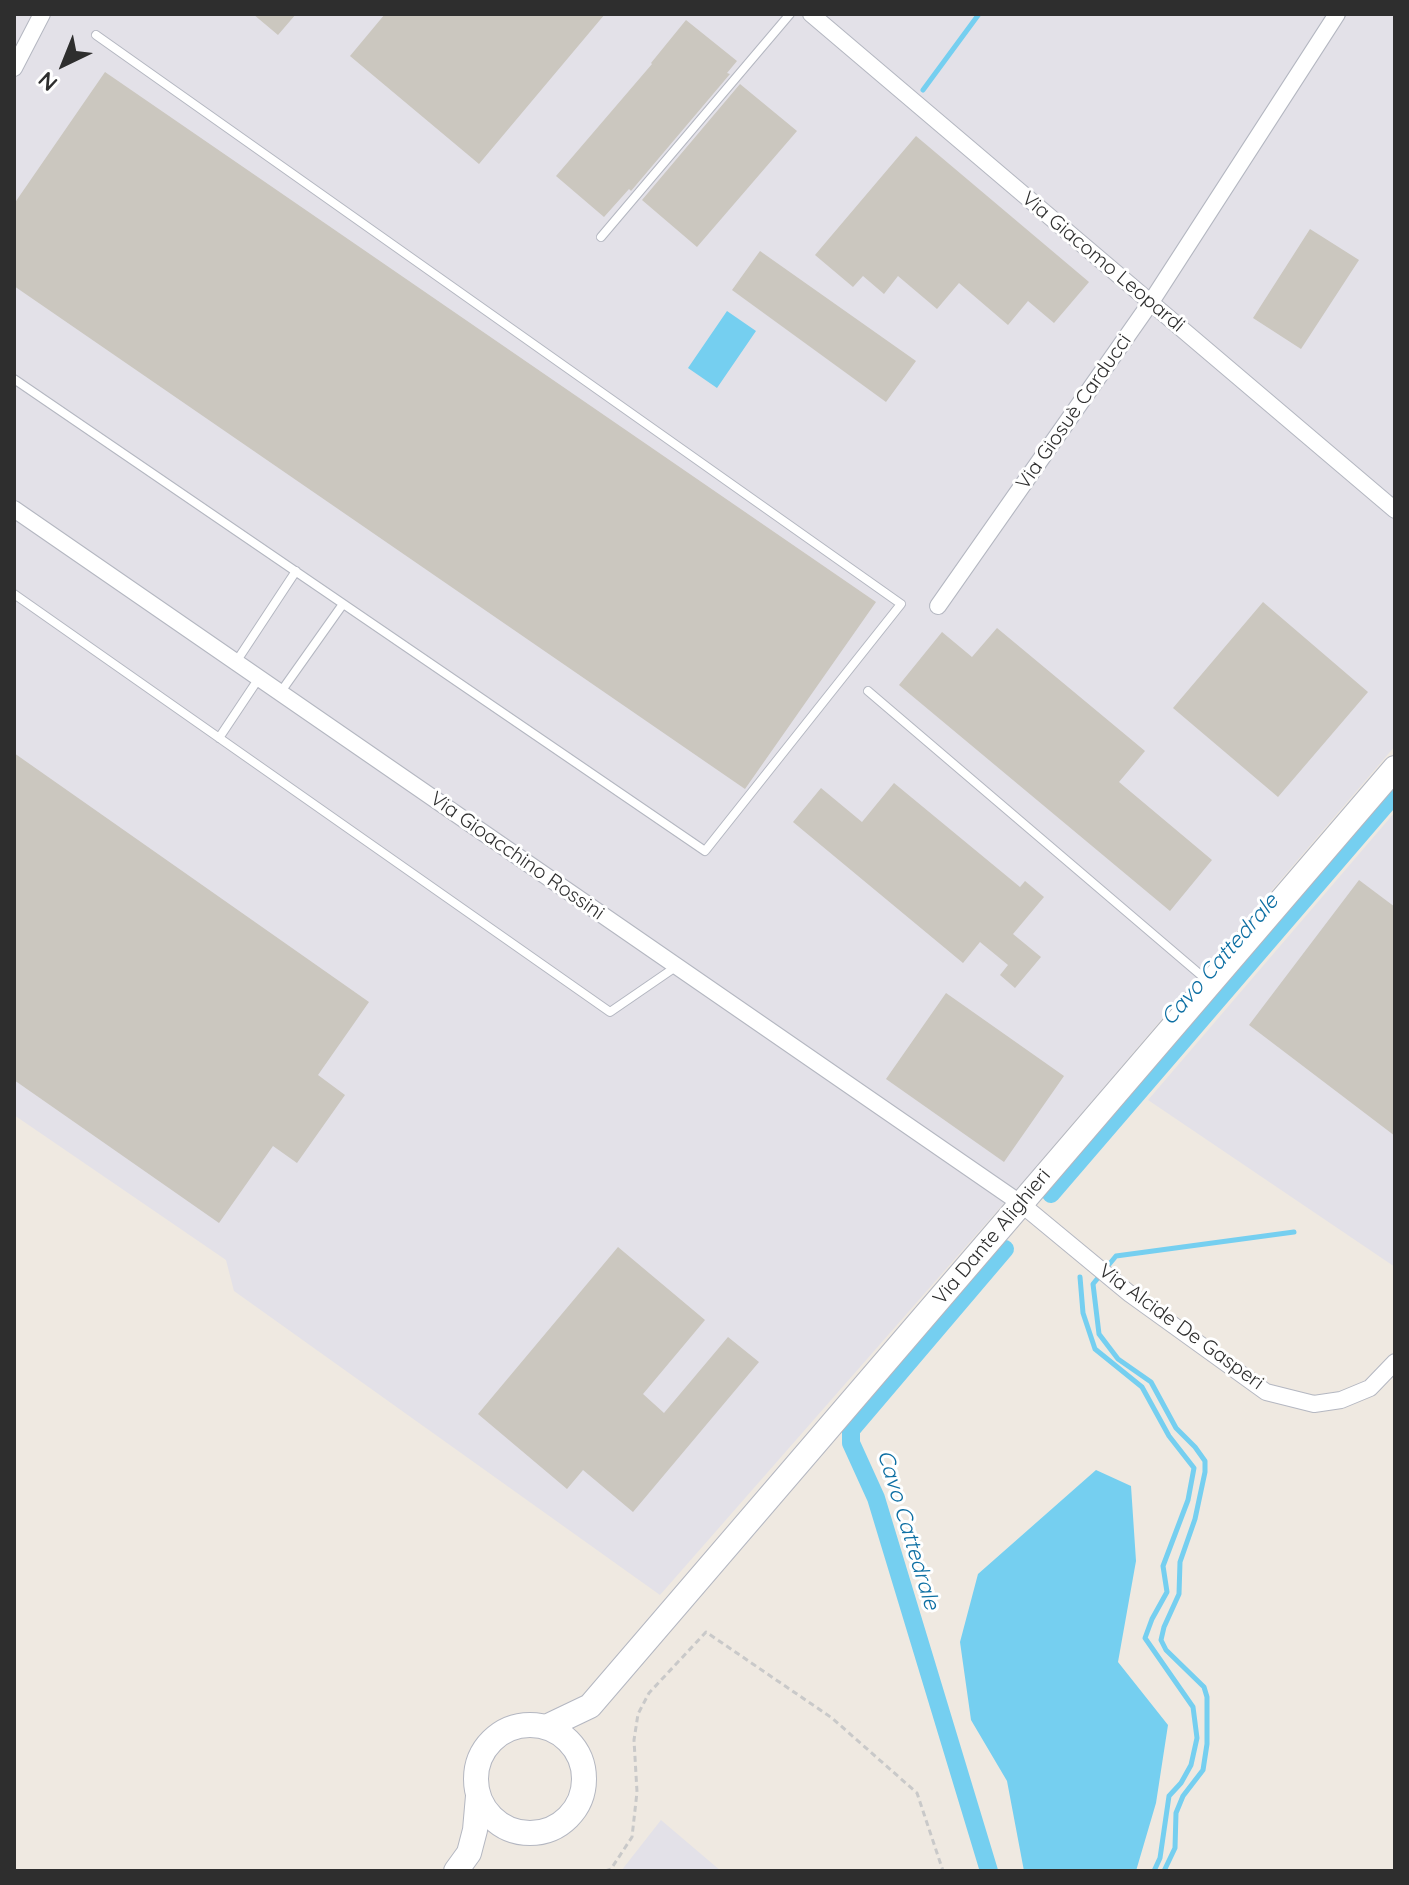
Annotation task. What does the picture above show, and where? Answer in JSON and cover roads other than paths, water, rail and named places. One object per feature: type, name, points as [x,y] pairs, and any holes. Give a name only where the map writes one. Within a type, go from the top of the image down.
[{"type":"main road","name":"Via Dante Alighieri","points":[[546,1727],[590,1706],[1395,768]]},
{"type":"main road","name":"Via Dante Alighieri","points":[[577,1751],[590,1706]]},
{"type":"main road","points":[[463,1862],[475,1830],[478,1763],[494,1738],[523,1725],[546,1727],[560,1733],[577,1751],[585,1779],[581,1797],[572,1813],[551,1829],[518,1832],[492,1817],[478,1796]]},
{"type":"main road","points":[[463,1862],[518,1832]]},
{"type":"street","points":[[14,68],[42,14]]},
{"type":"street","name":"Via Giacomo Leopardi","points":[[811,14],[1395,510]]},
{"type":"street","name":"Via Giosuè Carducci","points":[[938,606],[1151,302],[1337,14]]},
{"type":"street","name":"Via Gioacchino Rossini","points":[[14,509],[1020,1203]]},
{"type":"street","name":"Via Alcide De Gasperi","points":[[1020,1203],[1103,1271],[1266,1392],[1314,1404],[1341,1400],[1370,1388],[1395,1362]]},
{"type":"lane","points":[[601,237],[790,14]]},
{"type":"lane","points":[[14,379],[705,851],[901,604],[96,35]]},
{"type":"lane","points":[[236,662],[296,571]]},
{"type":"lane","points":[[14,594],[610,1012],[677,966]]},
{"type":"lane","points":[[280,693],[343,604]]},
{"type":"lane","points":[[219,738],[259,678]]},
{"type":"lane","points":[[868,691],[1210,983]]},
{"type":"water","points":[[727,311],[756,331],[717,388],[688,368]]},
{"type":"water","points":[[1096,1470],[1131,1486],[1136,1561],[1118,1662],[1168,1725],[1156,1803],[1136,1871],[1024,1871],[1007,1781],[971,1720],[960,1642],[978,1574]]},
{"type":"waterway","points":[[923,90],[979,14]]},
{"type":"waterway","name":"Cavo Cattedrale","points":[[1051,1194],[1395,794]]},
{"type":"waterway","points":[[1164,1871],[1175,1848],[1176,1813],[1183,1796],[1203,1770],[1207,1744],[1207,1697],[1204,1687],[1166,1650],[1161,1640],[1179,1594],[1180,1562],[1195,1519],[1205,1461],[1176,1428],[1151,1382],[1118,1359],[1099,1334],[1093,1284],[1116,1256],[1294,1232]]},
{"type":"waterway","name":"Cavo Cattedrale","points":[[989,1871],[876,1498],[851,1443],[851,1430],[1005,1249]]},
{"type":"waterway","points":[[1080,1277],[1083,1313],[1095,1349],[1142,1387],[1169,1436],[1194,1468],[1188,1500],[1163,1566],[1167,1592],[1145,1638],[1193,1707],[1197,1738],[1191,1765],[1169,1796],[1160,1858],[1154,1871]]}]
